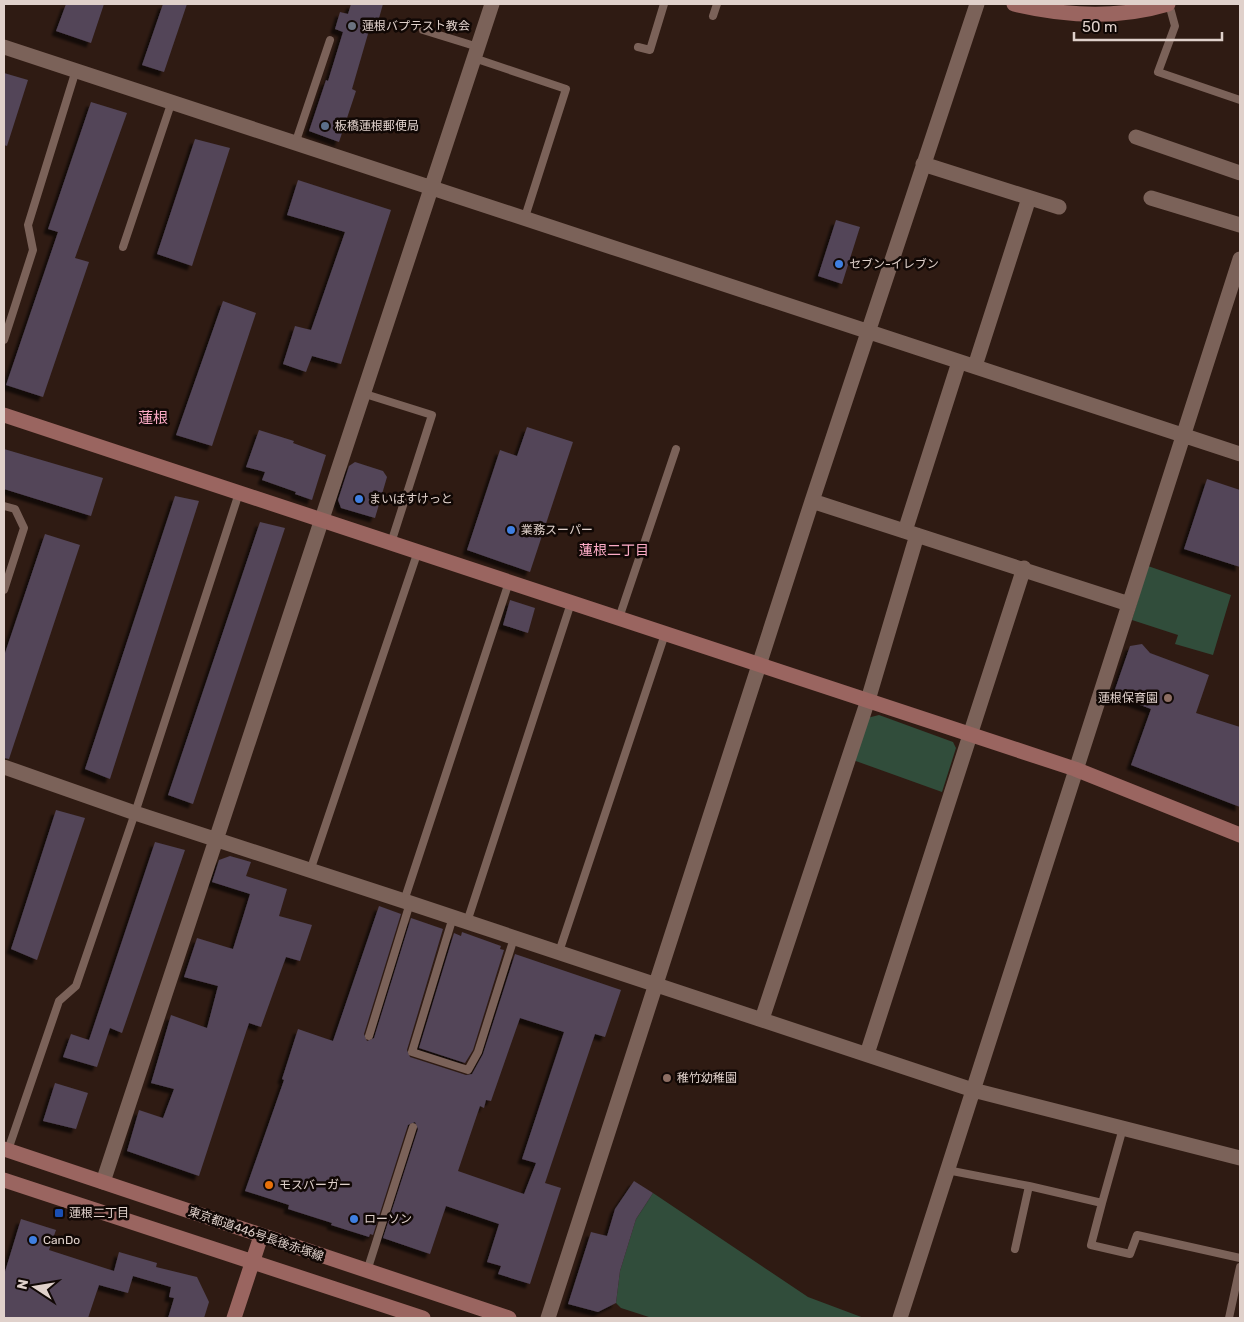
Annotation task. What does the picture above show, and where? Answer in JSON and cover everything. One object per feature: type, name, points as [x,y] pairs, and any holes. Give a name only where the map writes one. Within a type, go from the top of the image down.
[{"type":"street","points":[[103,1182],[492,4]]},
{"type":"street","points":[[548,1318],[812,501],[977,4]]},
{"type":"street","points":[[1014,4],[1069,14],[1142,12],[1168,4]]},
{"type":"street","points":[[4,47],[1240,454]]},
{"type":"street","points":[[1136,137],[1240,173]]},
{"type":"street","points":[[923,164],[1060,207]]},
{"type":"street","points":[[975,366],[1029,198]]},
{"type":"street","points":[[1151,198],[1240,225]]},
{"type":"street","points":[[900,1318],[1240,259]]},
{"type":"street","points":[[762,1019],[868,700],[911,533],[959,362]]},
{"type":"street","points":[[4,415],[1075,769],[1240,835]]},
{"type":"street","points":[[812,501],[1024,568],[1128,604]]},
{"type":"street","points":[[867,1054],[1024,568]]},
{"type":"street","points":[[4,767],[135,813],[973,1090],[1240,1158]]},
{"type":"street","name":"東京都道446号長後赤塚線","points":[[6,1150],[509,1318]]},
{"type":"street","points":[[4,1180],[423,1318]]},
{"type":"street","points":[[234,1318],[261,1236]]},
{"type":"lane","points":[[638,47],[650,50],[664,4]]},
{"type":"lane","points":[[713,16],[716,4]]},
{"type":"lane","points":[[1168,4],[1175,26],[1158,72],[1240,100]]},
{"type":"lane","points":[[423,30],[566,89],[525,217]]},
{"type":"lane","points":[[296,142],[330,40]]},
{"type":"lane","points":[[4,340],[33,250],[28,225],[76,70]]},
{"type":"lane","points":[[123,247],[172,101]]},
{"type":"lane","points":[[362,393],[432,415],[391,543]]},
{"type":"lane","points":[[618,618],[676,449]]},
{"type":"lane","points":[[6,1150],[59,1001],[76,986],[135,813],[239,493]]},
{"type":"lane","points":[[4,506],[15,509],[24,528],[4,590]]},
{"type":"lane","points":[[310,871],[418,551]]},
{"type":"lane","points":[[369,1036],[407,902],[509,582]]},
{"type":"lane","points":[[514,938],[478,1052],[468,1070],[412,1052],[571,603]]},
{"type":"lane","points":[[559,952],[665,634]]},
{"type":"lane","points":[[367,1271],[412,1127]]},
{"type":"lane","points":[[1123,1128],[1091,1245],[1130,1254],[1137,1235],[1240,1258]]},
{"type":"lane","points":[[946,1170],[1029,1186],[1102,1203]]},
{"type":"lane","points":[[1014,1249],[1029,1186]]},
{"type":"lane","points":[[1229,1318],[1240,1267]]},
{"type":"green space","points":[[1148,566],[1231,595],[1213,655],[1175,644],[1178,635],[1132,620]]},
{"type":"green space","points":[[879,715],[953,742],[956,748],[942,792],[853,760],[867,718]]},
{"type":"green space","points":[[653,1193],[808,1297],[864,1318],[652,1318],[621,1308],[616,1303],[620,1271],[636,1219]]},
{"type":"building","points":[[66,4],[104,4],[91,43],[56,31]]},
{"type":"building","points":[[163,4],[187,4],[164,72],[142,65]]},
{"type":"building","points":[[351,4],[383,4],[376,29],[370,27],[352,89],[356,91],[339,142],[309,131],[326,80],[328,81],[343,32],[335,29],[340,12],[348,14]]},
{"type":"building","points":[[4,73],[28,80],[7,146],[4,145]]},
{"type":"building","points":[[91,102],[127,113],[75,258],[89,262],[43,397],[6,385],[58,232],[48,229]]},
{"type":"building","points":[[195,139],[230,148],[192,266],[157,254]]},
{"type":"building","points":[[298,180],[391,210],[341,364],[312,356],[306,372],[283,364],[295,326],[311,330],[345,232],[287,215]]},
{"type":"building","points":[[836,220],[860,227],[842,284],[818,276]]},
{"type":"building","points":[[223,301],[256,313],[212,446],[176,435]]},
{"type":"building","points":[[527,427],[573,442],[530,572],[467,550],[500,450],[517,456]]},
{"type":"building","points":[[259,430],[294,441],[293,443],[326,455],[312,500],[262,480],[265,472],[246,467]]},
{"type":"building","points":[[4,449],[103,478],[91,516],[4,489]]},
{"type":"building","points":[[355,462],[383,471],[387,477],[375,518],[341,508],[338,500],[349,466]]},
{"type":"building","points":[[1207,479],[1240,490],[1240,567],[1184,549]]},
{"type":"building","points":[[175,496],[199,501],[110,779],[85,769]]},
{"type":"building","points":[[260,522],[285,528],[193,804],[168,795]]},
{"type":"building","points":[[45,534],[80,545],[9,759],[4,758],[4,656]]},
{"type":"building","points":[[510,600],[535,608],[528,633],[503,625]]},
{"type":"building","points":[[1142,644],[1150,653],[1209,675],[1196,713],[1240,727],[1240,807],[1131,765],[1151,709],[1113,695],[1130,646]]},
{"type":"building","points":[[56,810],[85,818],[37,960],[11,949]]},
{"type":"building","points":[[155,842],[185,850],[122,1033],[110,1028],[97,1067],[63,1057],[71,1034],[89,1040]]},
{"type":"building","points":[[230,856],[251,862],[246,876],[287,889],[279,916],[312,925],[300,961],[286,957],[261,1027],[249,1023],[199,1176],[127,1151],[139,1110],[163,1118],[174,1089],[151,1083],[171,1015],[207,1028],[218,986],[184,977],[197,938],[233,949],[250,894],[212,882],[219,860]]},
{"type":"building","points":[[379,906],[401,914],[364,1034],[367,1041],[374,1038],[411,918],[443,929],[407,1050],[410,1057],[466,1075],[472,1074],[483,1054],[515,954],[621,990],[605,1037],[595,1034],[545,1183],[561,1188],[530,1284],[498,1274],[501,1266],[487,1262],[499,1224],[446,1206],[430,1254],[383,1238],[418,1129],[415,1122],[408,1125],[373,1235],[370,1234],[369,1237],[288,1209],[289,1205],[245,1191],[284,1080],[282,1079],[298,1029],[333,1041]],"holes":[[[520,1018],[564,1032],[522,1159],[536,1163],[524,1194],[458,1171],[480,1106],[484,1108],[486,1100],[491,1101]]]},
{"type":"building","points":[[462,932],[501,946],[500,949],[504,950],[473,1050],[465,1063],[419,1048],[454,933],[461,936]]},
{"type":"building","points":[[55,1083],[88,1093],[76,1129],[43,1121]]},
{"type":"building","points":[[634,1181],[653,1193],[636,1219],[620,1271],[616,1303],[598,1312],[568,1304],[591,1232],[607,1236],[615,1209]]},
{"type":"building","points":[[21,1219],[56,1230],[49,1250],[114,1271],[119,1252],[157,1263],[156,1267],[197,1277],[209,1302],[204,1318],[168,1318],[174,1298],[169,1297],[171,1287],[133,1276],[128,1293],[99,1285],[88,1318],[4,1318],[4,1275]]},
{"type":"place","name":"蓮根バプテスト教会","points":[[352,26]]},
{"type":"place","name":"板橋蓮根郵便局","points":[[325,126]]},
{"type":"place","name":"セブン-イレブン","points":[[839,264]]},
{"type":"place","name":"まいばすけっと","points":[[359,499]]},
{"type":"place","name":"業務スーパー","points":[[511,530]]},
{"type":"place","name":"蓮根保育園","points":[[1168,698]]},
{"type":"place","name":"稚竹幼稚園","points":[[667,1078]]},
{"type":"place","name":"モスバーガー","points":[[269,1185]]},
{"type":"place","name":"蓮根二丁目","points":[[59,1213]]},
{"type":"place","name":"ローソン","points":[[354,1219]]},
{"type":"place","name":"CanDo","points":[[33,1240]]},
{"type":"district","name":"蓮根","points":[[153,418]]},
{"type":"district","name":"蓮根二丁目","points":[[614,550]]}]
